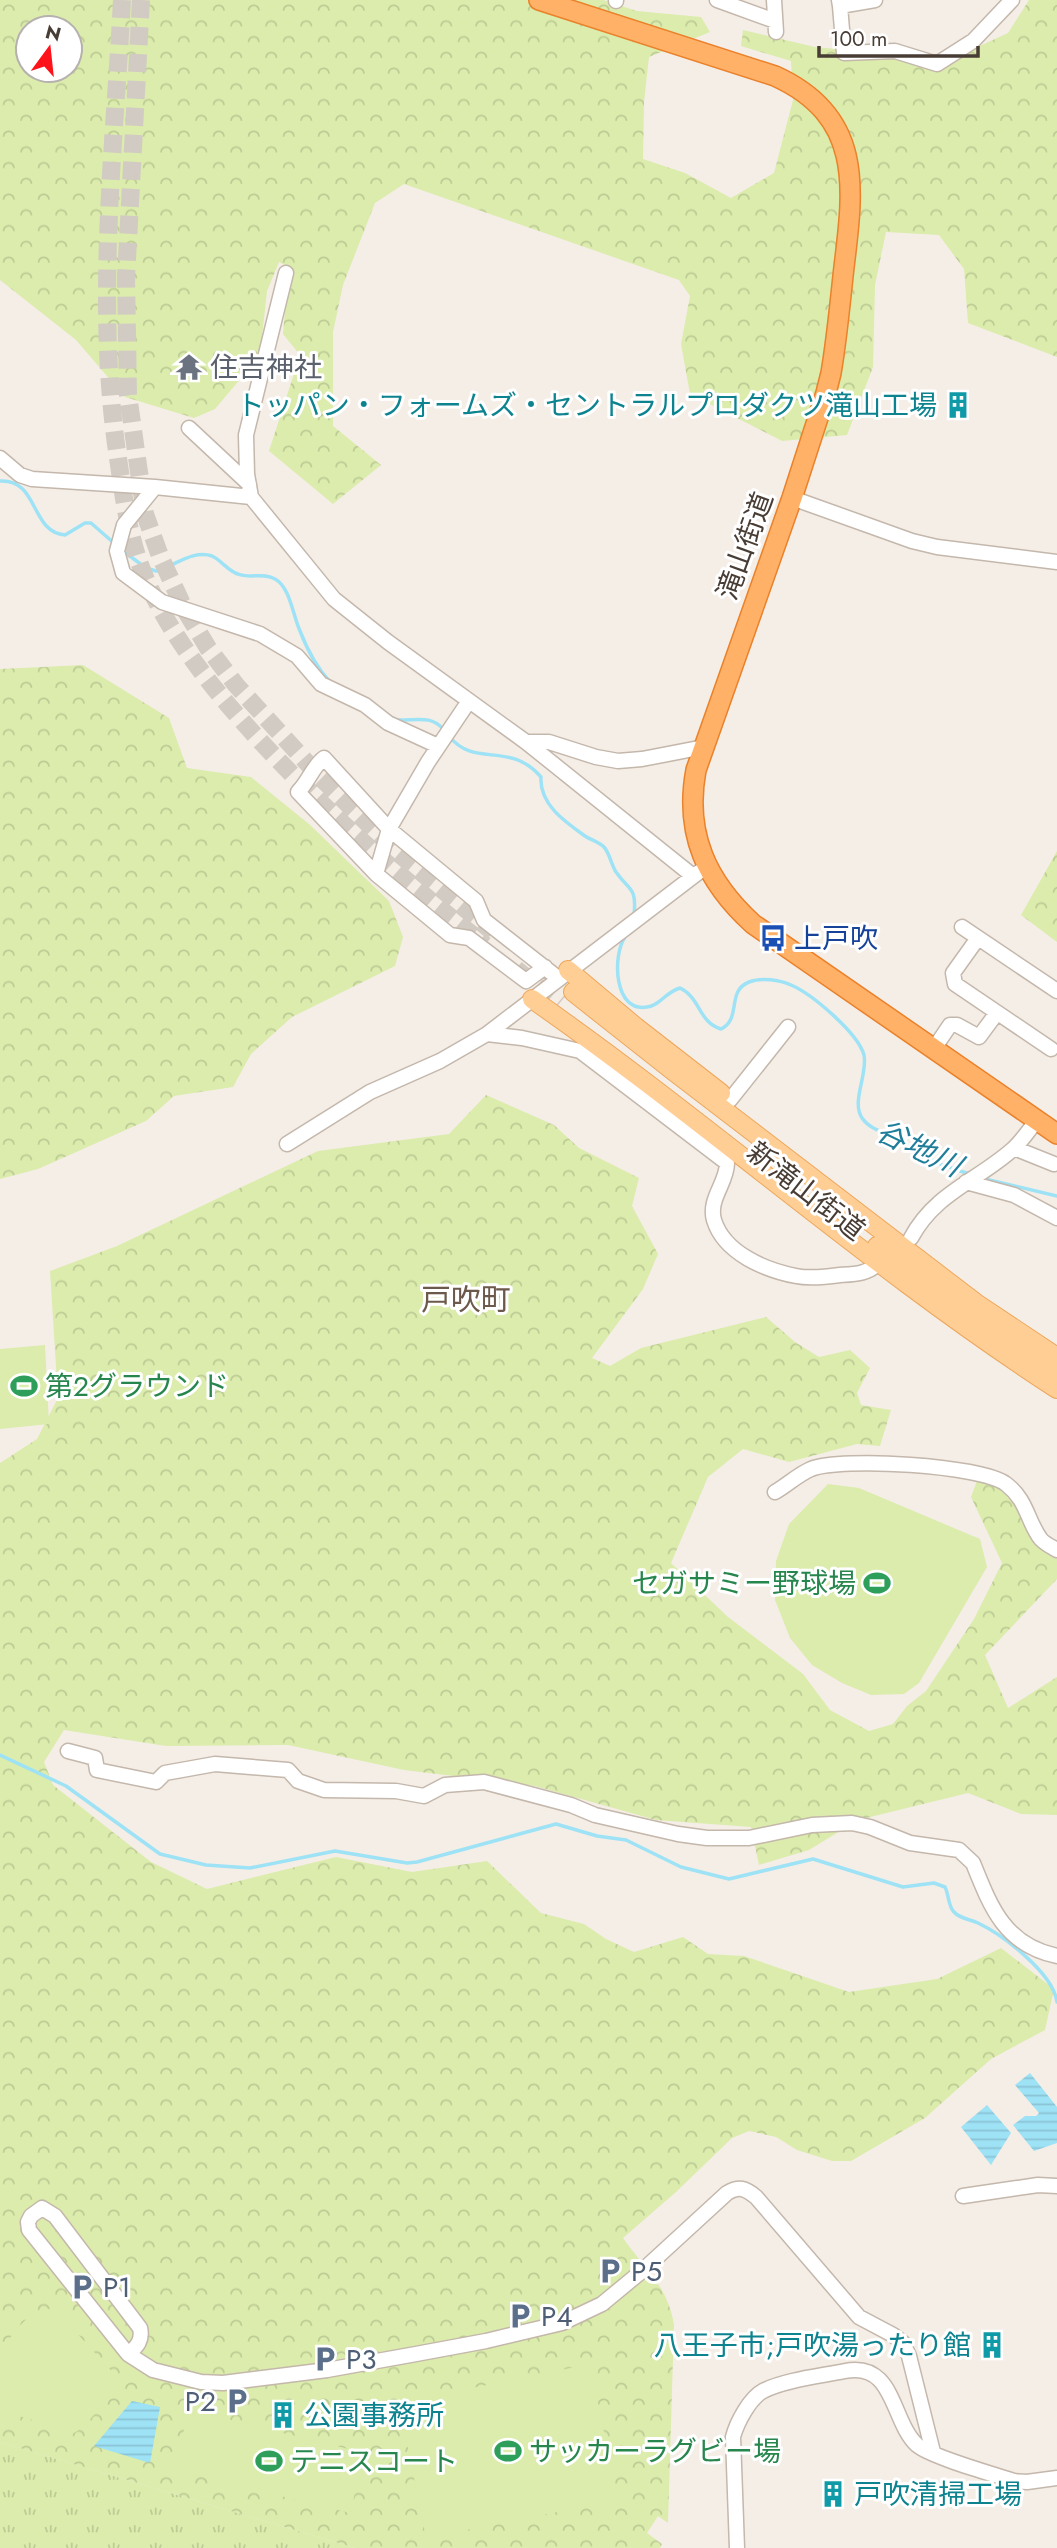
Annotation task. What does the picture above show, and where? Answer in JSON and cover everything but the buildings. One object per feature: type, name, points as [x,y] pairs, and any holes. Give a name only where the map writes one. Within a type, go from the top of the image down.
[{"type":"highway","name":"滝山街道","points":[[539,0],[775,76],[795,86],[814,101],[839,131],[849,162],[852,198],[834,354],[826,393],[792,498],[694,779],[693,804],[700,872],[765,934],[1057,1134]]},
{"type":"main road","points":[[563,974],[911,1237],[957,1274],[976,1303]]},
{"type":"main road","name":"新滝山街道","points":[[1054,1354],[976,1303],[673,1071],[566,998],[928,1285],[1057,1372]]},
{"type":"main road","points":[[531,999],[621,1063],[730,1157],[880,1263],[950,1317],[1057,1389]]},
{"type":"street","points":[[717,0],[776,26],[774,0]]},
{"type":"street","points":[[875,0],[839,3],[844,53],[895,51],[937,64],[973,41],[1012,0]]},
{"type":"street","points":[[250,491],[246,435],[286,273]]},
{"type":"street","points":[[189,428],[250,491],[334,598],[388,642],[700,872],[656,908],[563,974],[488,1034],[440,1061],[370,1092],[287,1144]]},
{"type":"street","points":[[0,458],[20,475],[32,479],[250,491]]},
{"type":"street","points":[[155,487],[125,521],[118,545],[123,573],[162,602],[260,634],[297,656],[321,684],[365,705],[388,723],[439,746]]},
{"type":"street","points":[[792,498],[912,541],[937,547],[1057,562]]},
{"type":"street","points":[[376,874],[389,829],[439,746],[470,701]]},
{"type":"street","points":[[526,742],[549,742],[618,761],[704,747]]},
{"type":"street","points":[[545,967],[526,981],[469,938],[450,936],[376,874],[298,792],[309,781],[318,762],[324,758],[389,829],[475,901],[484,920],[545,967],[563,974]]},
{"type":"street","points":[[962,927],[1057,991]]},
{"type":"street","points":[[978,938],[953,974],[953,981],[996,1014],[1051,1049]]},
{"type":"street","points":[[933,1050],[950,1025],[957,1025],[979,1037],[996,1014]]},
{"type":"street","points":[[730,1100],[788,1027]]},
{"type":"street","points":[[488,1034],[534,1040],[580,1051],[730,1157],[715,1198],[713,1217],[720,1233],[746,1258],[789,1274],[806,1277],[869,1273],[880,1263]]},
{"type":"street","points":[[911,1237],[921,1219],[934,1205],[1014,1148],[1037,1120]]},
{"type":"street","points":[[1014,1148],[1054,1164]]},
{"type":"street","points":[[968,1181],[1014,1195],[1057,1218]]},
{"type":"street","points":[[775,1492],[812,1469],[847,1463],[949,1468],[979,1474],[1006,1484],[1026,1507],[1040,1540],[1057,1550]]},
{"type":"street","points":[[68,1751],[96,1758],[96,1770],[156,1782],[165,1773],[215,1764],[288,1770],[298,1781],[324,1790],[397,1791],[424,1796],[445,1785],[484,1782],[571,1805],[595,1815],[707,1838],[749,1838],[812,1825],[852,1823],[910,1843],[959,1850],[973,1863],[992,1908],[1011,1932],[1041,1953],[1057,1956]]},
{"type":"street","points":[[963,2196],[1038,2185],[1057,2186]]},
{"type":"street","points":[[128,2354],[142,2336],[140,2328],[55,2216],[42,2208],[37,2211],[28,2222],[29,2230],[128,2354],[153,2370],[201,2382],[223,2382],[327,2370],[486,2341],[562,2323],[602,2304],[727,2193],[736,2188],[746,2189],[756,2197],[859,2317],[903,2343],[909,2356],[933,2452]]},
{"type":"street","points":[[737,2548],[733,2437],[738,2423],[761,2392],[855,2369],[866,2371],[885,2385],[917,2445],[1014,2481],[1057,2478]]},
{"type":"green space","points":[[0,0],[603,0],[637,11],[701,17],[710,32],[649,57],[644,102],[643,159],[685,173],[731,198],[774,173],[793,100],[791,61],[741,46],[743,30],[815,47],[949,60],[1008,33],[1029,0],[1057,0],[1057,357],[968,323],[964,269],[939,235],[886,232],[875,285],[873,367],[847,435],[782,441],[690,394],[681,344],[690,296],[679,280],[404,184],[375,203],[343,285],[333,332],[333,426],[381,465],[333,504],[269,451],[300,355],[283,334],[289,267],[279,262],[267,291],[261,346],[247,371],[215,409],[194,418],[125,397],[76,340],[0,280]]},
{"type":"green space","points":[[83,665],[169,718],[187,768],[251,777],[309,824],[389,901],[403,937],[395,966],[292,1017],[251,1054],[233,1087],[174,1096],[146,1121],[38,1169],[0,1179],[0,669]]},
{"type":"green space","points":[[1057,851],[1057,942],[1021,915]]},
{"type":"green space","points":[[486,1095],[554,1125],[579,1148],[639,1178],[632,1206],[658,1254],[643,1289],[592,1358],[610,1366],[641,1348],[766,1317],[795,1342],[819,1357],[850,1350],[870,1368],[857,1393],[861,1405],[891,1410],[880,1446],[857,1444],[789,1462],[743,1449],[708,1477],[671,1563],[728,1617],[803,1674],[830,1710],[869,1731],[893,1724],[907,1706],[926,1691],[974,1619],[1002,1563],[971,1497],[978,1478],[1006,1491],[1057,1547],[1057,1579],[985,1655],[1008,1708],[1057,1677],[1057,1815],[1021,1814],[968,1793],[858,1820],[809,1850],[759,1865],[751,1827],[656,1820],[535,1786],[404,1770],[288,1745],[166,1746],[64,1730],[44,1762],[53,1785],[151,1862],[207,1889],[336,1857],[412,1872],[487,1861],[541,1913],[584,1924],[606,1939],[634,1952],[683,1937],[708,1954],[744,1956],[849,1992],[937,1979],[1001,1948],[1054,1989],[1045,2030],[991,2059],[925,2118],[851,2161],[832,2161],[797,2150],[776,2137],[749,2131],[732,2138],[623,2238],[661,2288],[674,2325],[668,2523],[658,2516],[647,2533],[662,2544],[660,2548],[355,2548],[0,2442],[0,1463],[37,1439],[58,1398],[50,1271],[117,1246],[318,1151],[449,1134]]},
{"type":"green space","name":"第2グラウンド","points":[[45,1345],[49,1424],[0,1429],[0,1349]]},
{"type":"green space","name":"セガサミー野球場","points":[[828,1484],[859,1488],[980,1539],[987,1567],[919,1683],[904,1694],[871,1695],[842,1683],[812,1665],[790,1638],[775,1600],[776,1561],[789,1524]]},
{"type":"green space","points":[[43,2309],[49,2309],[63,2318],[116,2376],[100,2408],[74,2433],[0,2410],[2,2352],[23,2322]]},
{"type":"green space","name":"サッカーラグビー場","points":[[590,2364],[618,2500],[426,2538],[399,2403]]},
{"type":"green space","name":"テニスコート","points":[[189,2410],[365,2453],[350,2513],[174,2470]]},
{"type":"green space","points":[[0,2442],[355,2548],[0,2548]]},
{"type":"water","points":[[1030,2073],[1057,2107],[1057,2143],[1034,2151],[1013,2125],[1025,2116],[1036,2116],[1039,2113],[1015,2085]]},
{"type":"water","points":[[987,2105],[1011,2133],[991,2165],[961,2127]]},
{"type":"water","points":[[132,2401],[160,2407],[150,2463],[94,2446]]},
{"type":"waterway","name":"谷地川","points":[[0,481],[22,488],[39,516],[54,532],[65,535],[85,523],[91,523],[115,544]]},
{"type":"waterway","name":"谷地川","points":[[123,551],[146,568],[156,571],[205,554],[238,574],[275,579],[288,595],[309,651],[330,682]]},
{"type":"waterway","name":"谷地川","points":[[396,720],[428,720],[444,730]]},
{"type":"waterway","name":"谷地川","points":[[449,736],[459,746],[470,751],[517,760],[541,777],[544,796],[555,811],[569,825],[606,850],[616,872],[633,894],[634,915]]},
{"type":"waterway","name":"谷地川","points":[[625,937],[618,957],[619,981],[628,1001],[636,1006],[652,1006],[680,988],[692,998],[703,1016],[713,1026],[721,1029],[731,1019],[738,992],[749,982],[765,979],[800,990],[833,1015],[860,1046],[865,1063],[858,1104],[862,1118],[874,1129],[901,1140],[929,1159],[970,1174]]},
{"type":"waterway","name":"谷地川","points":[[981,1178],[1057,1196]]},
{"type":"waterway","points":[[0,1755],[66,1786],[160,1854],[206,1865],[250,1868],[335,1851],[407,1863],[417,1862],[556,1824],[597,1836],[626,1840],[681,1867],[729,1879],[813,1859],[903,1887],[934,1883],[945,1887],[952,1910],[956,1914],[988,1929],[1037,1967],[1057,2002]]},
{"type":"tunnel","points":[[122,0],[108,229],[108,344],[118,458],[128,522],[138,559],[148,585],[175,634],[208,680],[245,724],[343,823],[427,898],[485,945]]},
{"type":"tunnel","points":[[141,0],[126,277],[128,395],[145,514],[160,556],[184,608],[208,648],[236,685],[320,777],[397,852],[493,932]]},
{"type":"tunnel","points":[[516,969],[559,1004]]},
{"type":"place","name":"住吉神社","points":[[189,367]]},
{"type":"place","name":"トッパン・フォームズ・セントラルプロダクツ滝山工場","points":[[958,405]]},
{"type":"place","name":"上戸吹","points":[[773,938]]},
{"type":"place","name":"第2グラウンド","points":[[24,1386]]},
{"type":"place","name":"セガサミー野球場","points":[[877,1583]]},
{"type":"place","name":"P5","points":[[610,2271]]},
{"type":"place","name":"P1","points":[[82,2287]]},
{"type":"place","name":"P4","points":[[520,2316]]},
{"type":"place","name":"八王子市;戸吹湯ったり館","points":[[992,2345]]},
{"type":"place","name":"P3","points":[[325,2359]]},
{"type":"place","name":"P2","points":[[237,2401]]},
{"type":"place","name":"公園事務所","points":[[283,2415]]},
{"type":"place","name":"サッカーラグビー場","points":[[508,2451]]},
{"type":"place","name":"テニスコート","points":[[269,2461]]},
{"type":"place","name":"戸吹清掃工場","points":[[833,2494]]},
{"type":"district","name":"戸吹町","points":[[466,1299]]}]
